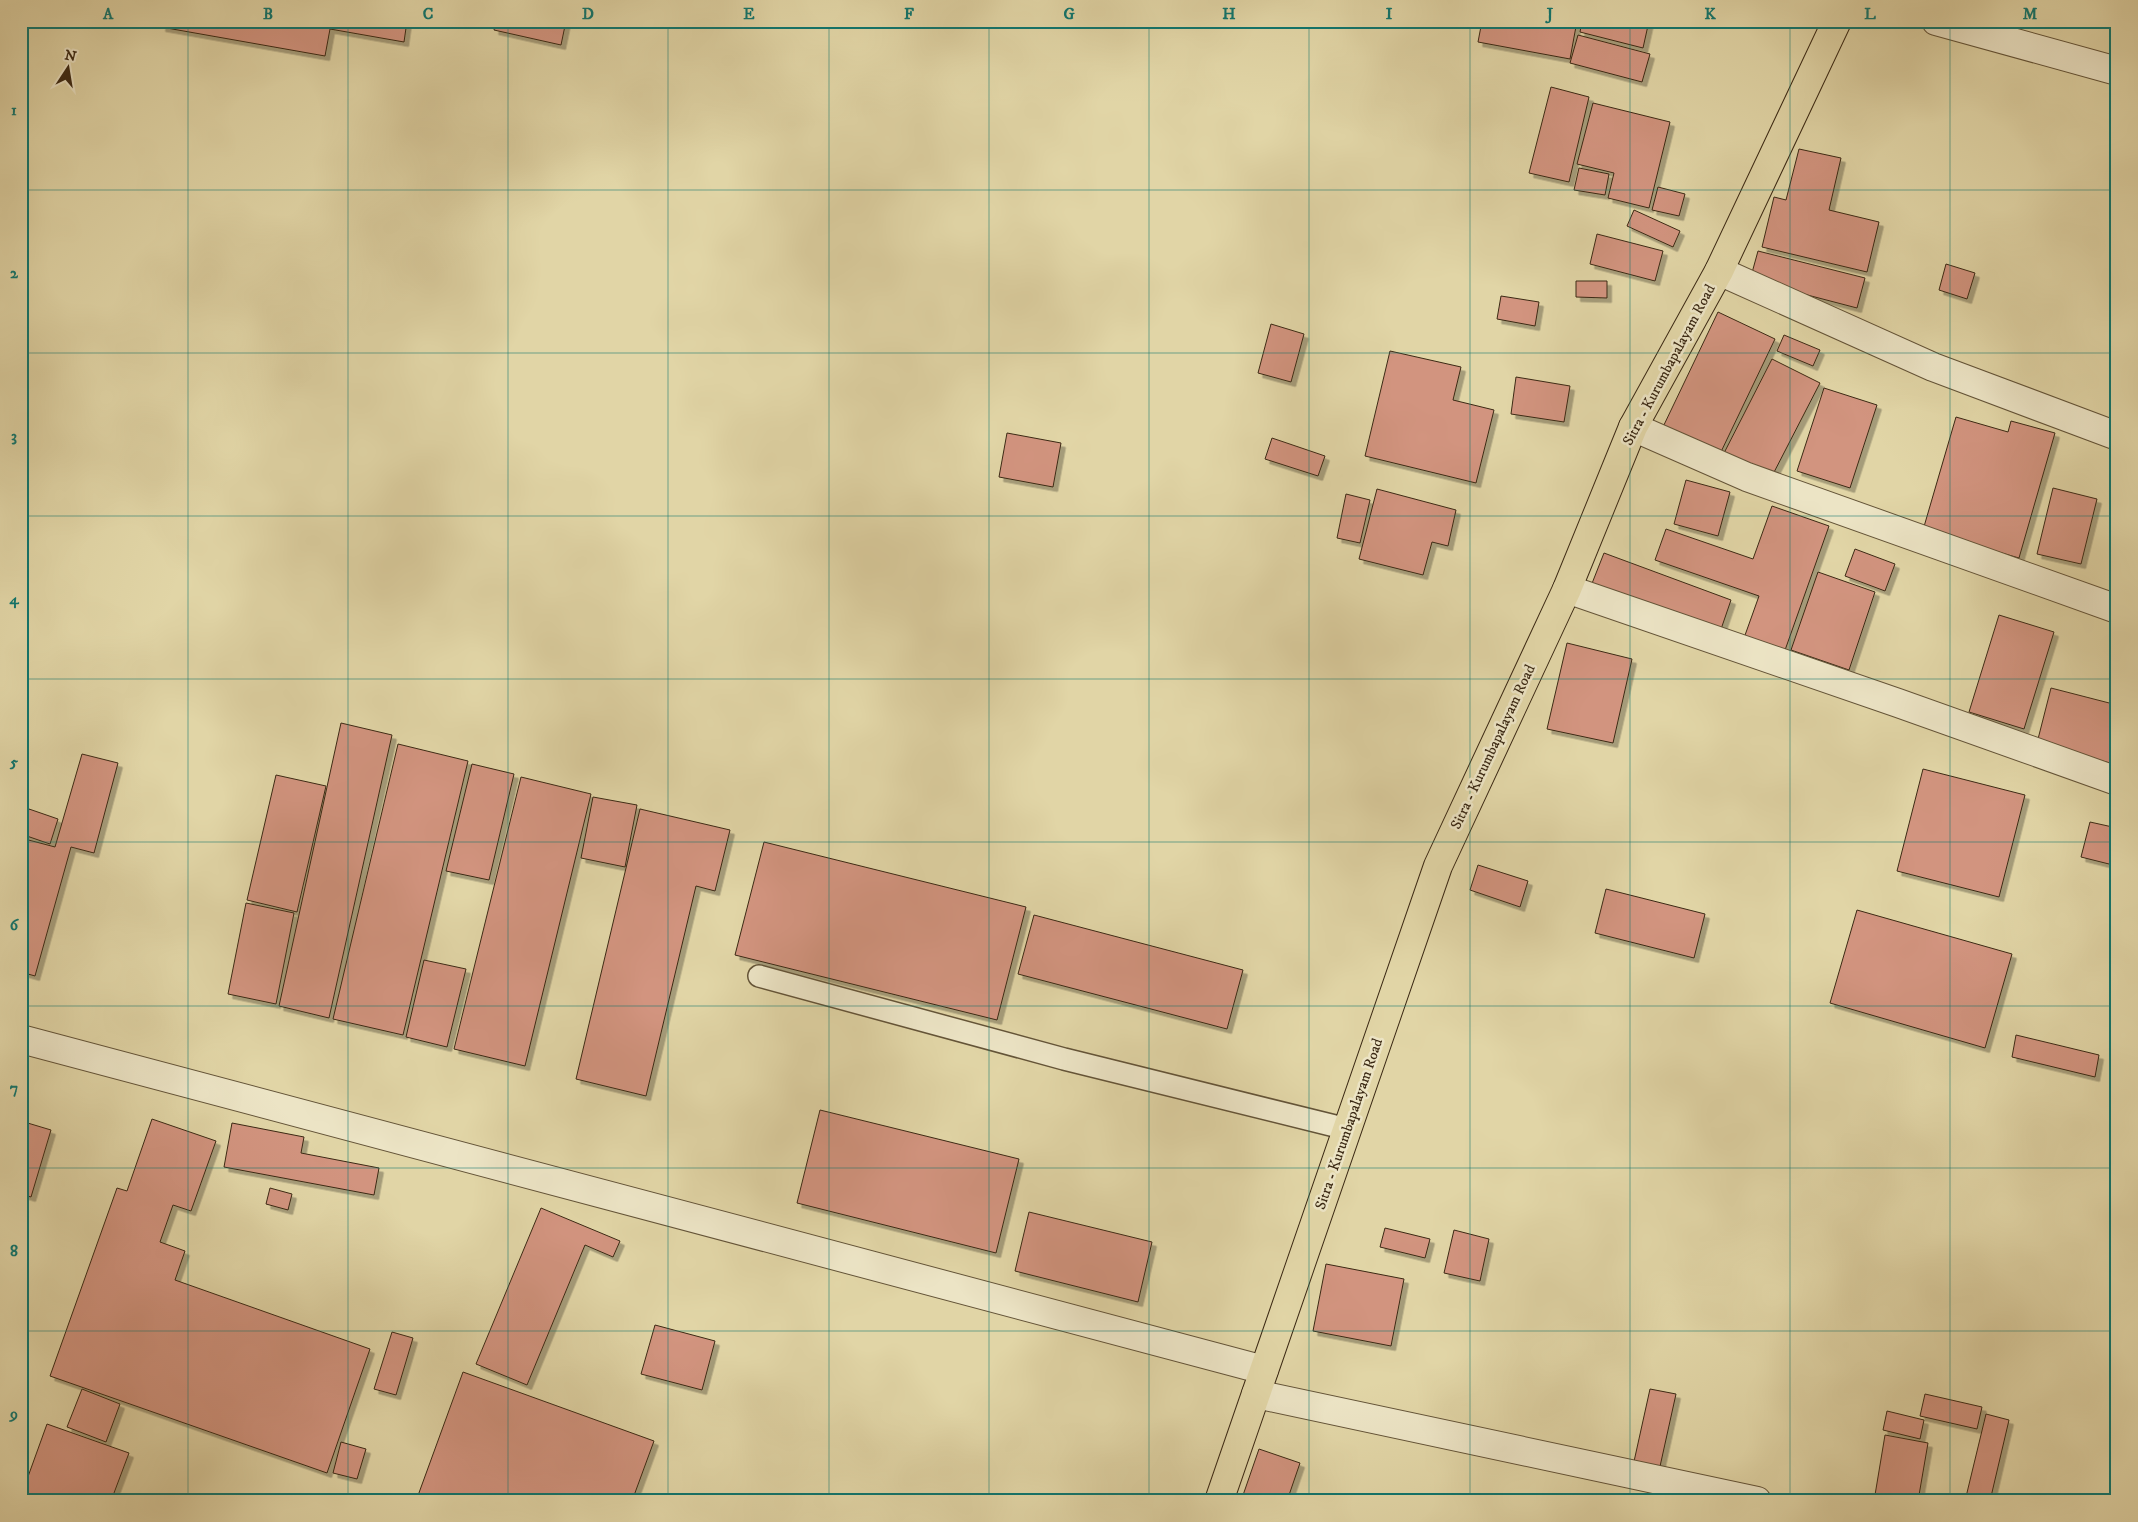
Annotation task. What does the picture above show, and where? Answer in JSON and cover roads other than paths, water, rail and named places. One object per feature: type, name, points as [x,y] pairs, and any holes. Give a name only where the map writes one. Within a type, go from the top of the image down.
[{"type":"main road","name":"Sitra - Kurumbapalayam Road","points":[[1219,1501],[1438,866],[1567,588],[1633,427],[1719,271],[1837,21]]},
{"type":"street","points":[[1936,21],[2117,71]]},
{"type":"street","points":[[1719,271],[1933,367],[2117,436]]},
{"type":"street","points":[[1633,427],[1747,477],[2117,609]]},
{"type":"street","points":[[1567,588],[2117,781]]},
{"type":"street","points":[[21,1039],[1260,1382],[1757,1501]]},
{"type":"lane","points":[[759,976],[1064,1058],[1347,1129]]}]
